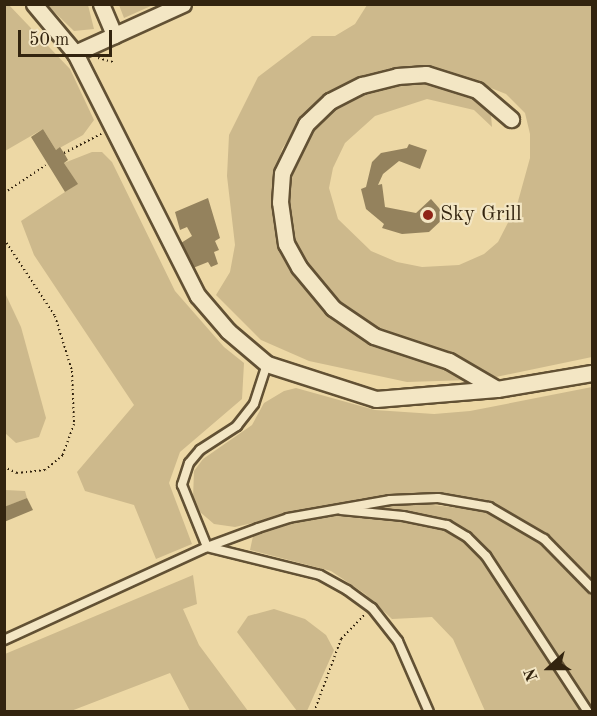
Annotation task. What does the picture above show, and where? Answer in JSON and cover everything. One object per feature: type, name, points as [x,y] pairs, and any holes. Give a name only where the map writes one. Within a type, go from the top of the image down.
[{"type":"street","points":[[34,4],[75,53],[198,296],[228,331],[267,364],[376,399],[497,389],[592,373]]},
{"type":"street","points":[[101,4],[114,35]]},
{"type":"street","points":[[75,53],[183,4]]},
{"type":"street","points":[[497,389],[449,361],[374,336],[333,308],[304,275],[286,244],[280,202],[282,173],[306,124],[330,102],[362,86],[397,76],[426,74],[477,90],[511,119]]},
{"type":"lane","points":[[207,547],[182,485],[189,463],[200,450],[237,426],[254,404],[267,364]]},
{"type":"lane","points":[[4,640],[207,547],[288,518],[390,500],[438,498],[489,507],[544,539],[592,588]]},
{"type":"lane","points":[[337,509],[425,520],[447,525],[466,537],[486,556],[588,711]]},
{"type":"lane","points":[[207,547],[320,575],[372,608],[398,640],[429,711]]},
{"type":"path","points":[[64,153],[111,128]]},
{"type":"path","points":[[4,192],[46,165]]},
{"type":"path","points":[[4,239],[55,316],[72,371],[74,424],[63,454],[45,470],[17,473],[4,467]]},
{"type":"path","points":[[314,711],[341,639],[372,608]]},
{"type":"shaded area","points":[[8,4],[70,69],[94,120],[83,135],[56,150],[43,129],[5,151],[4,5]]},
{"type":"shaded area","points":[[119,4],[153,5],[124,18]]},
{"type":"shaded area","points":[[47,5],[88,5],[94,29],[74,31]]},
{"type":"shaded area","points":[[367,5],[592,5],[592,357],[496,377],[446,353],[372,328],[324,293],[290,240],[286,219],[289,170],[301,142],[339,103],[382,85],[410,81],[460,88],[491,115],[492,127],[474,110],[427,99],[375,116],[345,143],[333,168],[329,188],[338,219],[371,251],[397,262],[422,267],[459,265],[484,254],[498,242],[517,205],[530,158],[530,134],[525,113],[506,94],[458,75],[425,68],[343,86],[319,101],[300,121],[282,149],[276,170],[275,230],[298,278],[339,323],[366,339],[455,370],[470,380],[407,382],[309,361],[261,340],[216,295],[230,272],[235,245],[227,176],[229,135],[258,77],[312,36],[335,36],[355,24]]},
{"type":"shaded area","points":[[92,152],[102,152],[112,162],[175,291],[224,347],[244,363],[242,399],[180,452],[169,483],[192,544],[156,559],[134,505],[85,491],[77,472],[134,405],[34,255],[21,221],[77,184],[64,163]]},
{"type":"shaded area","points":[[5,293],[21,327],[46,418],[39,437],[16,443],[5,433]]},
{"type":"shaded area","points":[[592,387],[592,581],[548,535],[496,505],[435,494],[363,498],[235,527],[214,524],[200,512],[193,498],[194,471],[203,459],[252,425],[264,403],[284,391],[296,388],[375,410],[434,414],[470,411]]},
{"type":"shaded area","points":[[5,490],[25,491],[27,498],[5,507]]},
{"type":"shaded area","points":[[407,502],[485,511],[508,522],[550,551],[592,594],[592,711],[485,711],[453,639],[432,617],[392,619],[365,594],[331,571],[250,550],[253,536],[281,524]]},
{"type":"shaded area","points":[[193,575],[197,604],[183,609],[199,645],[248,711],[190,711],[170,673],[71,711],[5,711],[5,654]]},
{"type":"shaded area","points":[[274,609],[305,619],[326,635],[334,650],[307,711],[297,711],[237,632],[248,616]]},
{"type":"building","points":[[43,129],[56,150],[60,147],[64,153],[68,160],[64,163],[78,184],[65,192],[31,137]]},
{"type":"building","points":[[409,144],[427,150],[420,169],[399,161],[383,174],[378,185],[382,184],[385,207],[416,213],[431,199],[446,216],[429,232],[402,234],[382,228],[384,224],[366,209],[361,189],[366,187],[372,162],[381,153],[407,148]]},
{"type":"building","points":[[208,198],[220,238],[215,241],[219,250],[214,252],[218,264],[211,267],[208,262],[193,268],[181,243],[192,236],[187,227],[180,230],[175,212]]},
{"type":"building","points":[[27,498],[33,510],[4,522],[4,507]]},
{"type":"place","name":"Sky Grill","points":[[428,215]]}]
